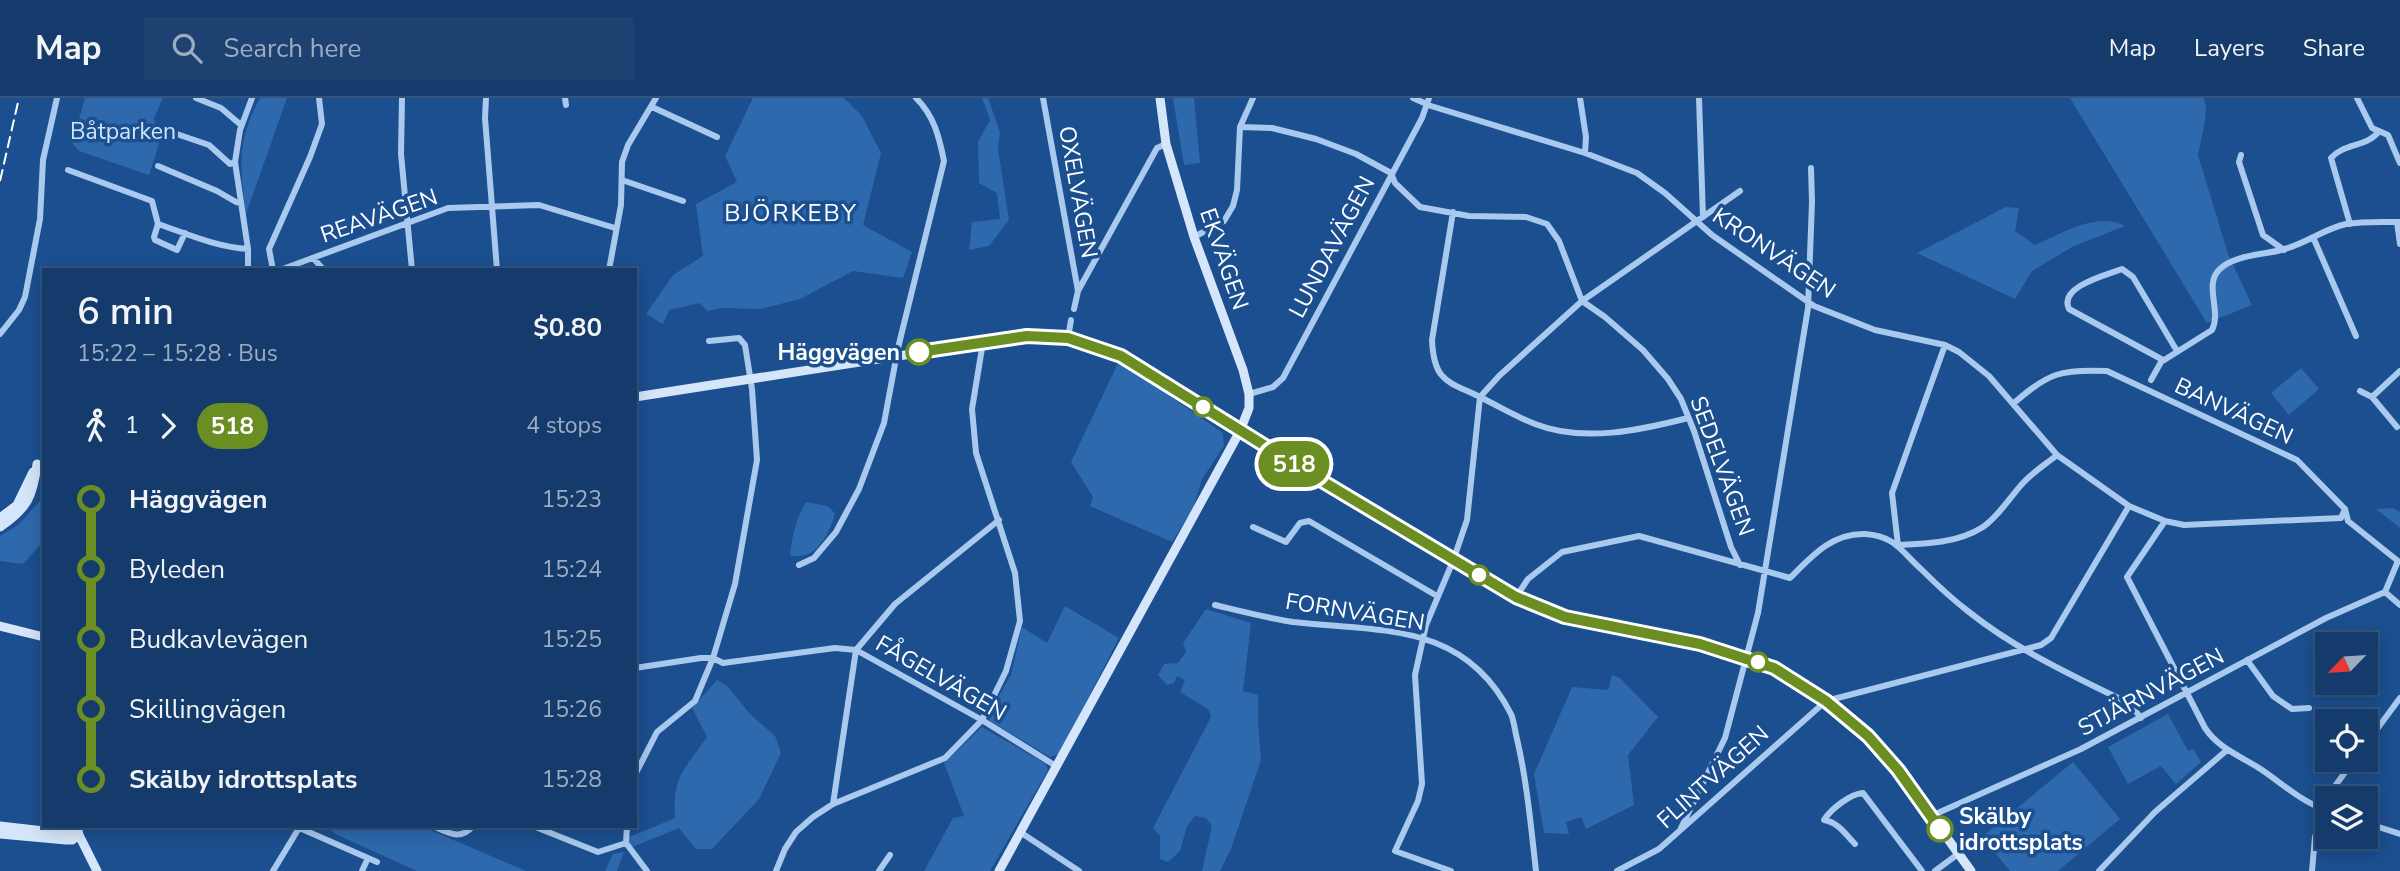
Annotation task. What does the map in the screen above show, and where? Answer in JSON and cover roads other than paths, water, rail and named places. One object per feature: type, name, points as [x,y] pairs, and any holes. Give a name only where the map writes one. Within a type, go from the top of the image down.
[{"type":"street","points":[[0,334],[23,304],[43,201],[43,160],[57,98]]},
{"type":"street","points":[[196,98],[221,108],[241,125]]},
{"type":"street","points":[[248,268],[248,249],[235,162],[241,125],[252,98]]},
{"type":"street","points":[[273,268],[269,249],[322,124],[319,98]]},
{"type":"street","points":[[402,98],[401,154],[412,268]]},
{"type":"street","points":[[486,98],[485,118],[497,268]]},
{"type":"street","points":[[609,268],[621,205],[622,162],[628,145],[656,98]]},
{"type":"street","points":[[799,565],[814,558],[836,532],[859,489],[884,423],[896,356],[943,160],[939,135],[933,120],[916,98]]},
{"type":"street","name":"OXELVÄGEN","points":[[1043,98],[1078,291]]},
{"type":"street","name":"EKVÄGEN","points":[[999,871],[1240,431],[1249,408],[1249,394],[1243,370],[1194,237],[1166,144],[1160,98]]},
{"type":"street","points":[[1194,237],[1224,221],[1233,206],[1237,190],[1240,127],[1253,98]]},
{"type":"street","name":"KRONVÄGEN","points":[[1413,98],[1585,153],[1637,173],[1699,219],[1752,264],[1809,302],[1875,330],[1945,345],[1975,362],[2014,403],[2057,455],[2129,506],[2165,521],[2184,525],[2341,518],[2345,509]]},
{"type":"street","points":[[1580,98],[1586,137],[1585,153]]},
{"type":"street","points":[[1699,98],[1699,219]]},
{"type":"street","points":[[2357,98],[2372,128],[2388,135],[2400,163]]},
{"type":"street","name":"LUNDAVÄGEN","points":[[1249,394],[1273,387],[1283,378],[1429,101]]},
{"type":"street","points":[[652,107],[717,137]]},
{"type":"street","points":[[1240,127],[1272,128],[1316,139],[1356,154],[1391,173],[1395,183],[1420,207],[1469,216],[1525,217],[1547,224],[1559,241],[1582,301]]},
{"type":"street","points":[[162,129],[209,145],[230,164],[235,162]]},
{"type":"street","points":[[2350,223],[2331,158],[2336,152],[2374,138],[2379,131]]},
{"type":"street","points":[[1074,309],[1078,291],[1157,148],[1166,144]]},
{"type":"street","points":[[2241,155],[2239,162],[2263,235],[2284,250]]},
{"type":"street","points":[[158,166],[241,202]]},
{"type":"street","points":[[1681,828],[1725,738],[1748,658],[1765,572],[1809,302],[1811,168]]},
{"type":"street","points":[[68,170],[152,201],[158,224],[155,240],[177,250],[185,233]]},
{"type":"street","points":[[622,180],[683,201]]},
{"type":"street","points":[[1451,871],[1395,851],[1418,801],[1422,783],[1414,688],[1422,638],[1453,561],[1469,510],[1479,397],[1582,301],[1740,191]]},
{"type":"street","name":"REAVÄGEN","points":[[286,268],[448,208],[539,205],[615,228]]},
{"type":"street","points":[[1453,212],[1433,340],[1433,360],[1439,373],[1452,385],[1538,425],[1580,434],[1622,431],[1688,418]]},
{"type":"street","points":[[2151,380],[2163,360],[2212,330],[2216,322],[2213,279],[2220,268],[2235,261],[2284,250],[2350,223],[2398,222],[2400,244]]},
{"type":"street","points":[[158,224],[222,246],[248,249]]},
{"type":"street","points":[[2313,237],[2356,336]]},
{"type":"street","points":[[313,258],[322,268]]},
{"type":"street","points":[[2163,360],[2068,309],[2067,296],[2071,291],[2122,269],[2133,278],[2178,351]]},
{"type":"street","name":"SEDELVÄGEN","points":[[1582,301],[1643,350],[1681,399],[1731,547],[1740,565]]},
{"type":"street","points":[[1068,338],[1071,320]]},
{"type":"street","points":[[637,397],[1027,336],[1068,338],[1121,356],[1516,597],[1565,617],[1700,644],[1774,668],[1826,701],[1868,736],[1898,770],[1971,871]]},
{"type":"street","points":[[637,771],[657,732],[695,701],[713,657],[735,584],[757,460],[751,380],[743,340],[734,337],[709,341]]},
{"type":"street","points":[[776,871],[796,832],[833,804],[945,758],[982,720],[1006,671],[1020,621],[1015,573],[976,453],[972,409],[983,342]]},
{"type":"street","points":[[1898,545],[1892,493],[1945,345]]},
{"type":"street","name":"BANVÄGEN","points":[[2014,403],[2043,379],[2056,374],[2084,370],[2116,373],[2222,427],[2297,460],[2345,509],[2348,521],[2398,561],[2385,592]]},
{"type":"street","points":[[2372,397],[2400,371]]},
{"type":"street","points":[[2361,391],[2372,397],[2397,427]]},
{"type":"street","points":[[1898,545],[1933,544],[1982,527],[2024,482],[2057,455]]},
{"type":"street","points":[[0,518],[17,505],[40,464]]},
{"type":"street","points":[[0,527],[16,516],[29,500],[40,464]]},
{"type":"street","points":[[1826,701],[2041,645],[2051,638],[2129,506]]},
{"type":"street","points":[[833,804],[856,650],[895,604],[999,520]]},
{"type":"street","points":[[1253,527],[1286,542],[1300,523],[1309,521],[1437,596]]},
{"type":"street","points":[[2165,521],[2127,577],[2186,692],[2213,741],[2262,770],[2298,797],[2315,805]]},
{"type":"street","points":[[1516,597],[1528,579],[1562,552],[1639,536],[1790,578],[1812,556],[1842,535],[1866,534],[1887,538],[1898,545],[1968,612],[2024,651],[2130,704],[2141,718]]},
{"type":"street","points":[[2385,592],[2400,605]]},
{"type":"street","name":"STJÄRNVÄGEN","points":[[1931,816],[2017,780],[2141,718],[2326,618],[2385,592]]},
{"type":"street","name":"FORNVÄGEN","points":[[1215,605],[1291,622],[1370,628],[1422,638],[1457,651],[1489,682],[1511,715],[1521,755],[1536,871]]},
{"type":"street","points":[[0,626],[42,636]]},
{"type":"street","name":"FÅGELVÄGEN","points":[[637,668],[713,657],[723,663],[835,648],[856,650],[982,720],[1056,766]]},
{"type":"street","points":[[2247,660],[2273,696],[2292,709],[2309,708]]},
{"type":"street","points":[[2378,728],[2400,698]]},
{"type":"street","name":"FLINTVÄGEN","points":[[1617,871],[1659,849],[1826,701]]},
{"type":"street","points":[[2099,871],[2155,812],[2227,750]]},
{"type":"street","points":[[1856,844],[1838,825],[1824,820],[1856,794],[1863,793],[1923,871]]},
{"type":"street","points":[[0,826],[78,830]]},
{"type":"street","points":[[2378,827],[2400,834]]},
{"type":"street","points":[[272,871],[296,828]]},
{"type":"street","points":[[299,828],[377,862]]},
{"type":"street","points":[[438,828],[457,836],[467,834],[472,828]]},
{"type":"street","points":[[538,828],[598,852],[626,843]]},
{"type":"street","points":[[627,828],[626,843],[647,871]]},
{"type":"street","points":[[0,834],[72,840],[78,830]]},
{"type":"street","points":[[78,830],[97,871]]},
{"type":"street","points":[[1020,832],[1079,871]]},
{"type":"street","points":[[2312,871],[2315,837]]},
{"type":"street","points":[[1935,871],[1958,854]]},
{"type":"street","points":[[879,871],[890,855]]},
{"type":"street","points":[[362,871],[368,858]]},
{"type":"railway","points":[[0,181],[19,98]]},
{"type":"place","name":"Häggvägen","points":[[919,352]]},
{"type":"place","name":"Skälby idrottsplats","points":[[1940,829]]},
{"type":"district","name":"BJÖRKEBY","points":[[791,213]]},
{"type":"park label","name":"Båtparken","points":[[123,131]]}]
